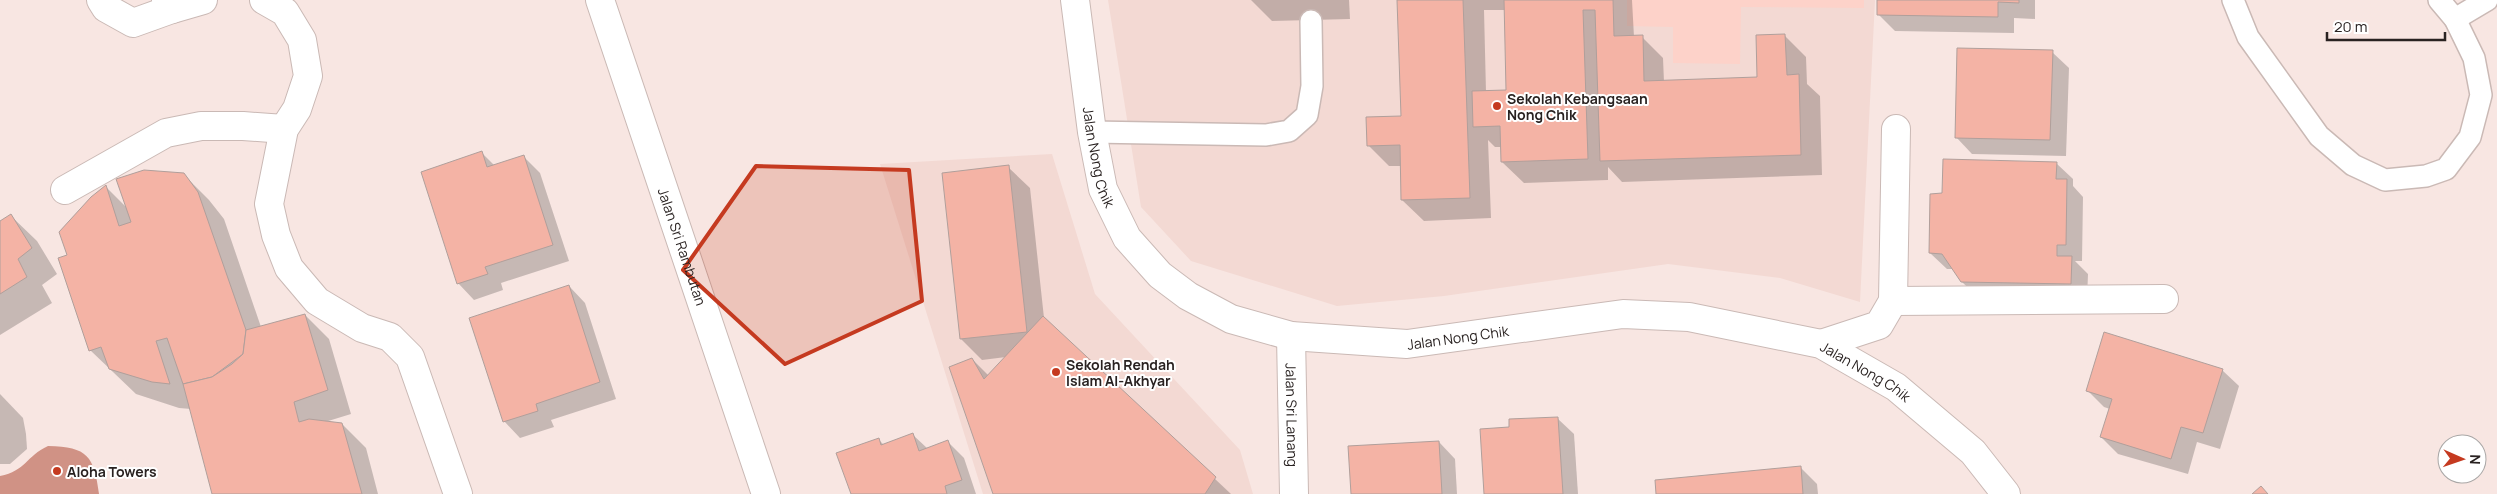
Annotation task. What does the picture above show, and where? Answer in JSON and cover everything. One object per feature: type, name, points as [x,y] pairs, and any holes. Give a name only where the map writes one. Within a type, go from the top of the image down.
[{"type":"street","points":[[101,0],[106,8],[133,23],[169,4],[203,0]]},
{"type":"street","points":[[264,0],[285,12],[302,40],[308,76],[297,109],[284,129],[269,204],[276,235],[289,268],[317,301],[362,328],[390,336],[410,357],[458,494]]},
{"type":"street","name":"Jalan Sri Rambutan","points":[[600,0],[766,494]]},
{"type":"street","name":"Jalan Nong Chik","points":[[1075,0],[1092,132],[1103,189],[1126,238],[1160,275],[1188,296],[1231,319],[1291,336],[1407,344],[1623,314],[1689,317],[1821,344],[1896,387],[1973,452],[2006,494]]},
{"type":"street","points":[[65,190],[166,133],[201,126],[243,126],[284,129]]},
{"type":"street","points":[[1821,344],[1879,325],[1893,302],[1896,129]]},
{"type":"street","points":[[1893,302],[2164,298]]},
{"type":"street","name":"Jalan Sri Lanang","points":[[1291,336],[1294,494]]},
{"type":"lane","points":[[2233,0],[2248,38],[2319,136],[2353,165],[2385,180],[2426,176],[2446,168],[2470,137],[2480,95],[2474,58],[2455,19],[2438,0]]},
{"type":"lane","points":[[2455,19],[2487,0]]},
{"type":"lane","points":[[1092,132],[1266,135],[1289,131],[1307,115],[1312,86],[1311,21]]},
{"type":"highlighted area","points":[[756,166],[909,170],[922,301],[785,364],[683,270]]},
{"type":"shaded area","name":"Sekolah Kebangsaan Nong Chik","points":[[1108,0],[1875,0],[1860,302],[1780,278],[1668,264],[1444,296],[1337,306],[1191,261],[1141,207]]},
{"type":"shaded area","points":[[1627,0],[1864,0],[1864,8],[1741,7],[1740,64],[1673,63],[1673,27],[1627,26]]},
{"type":"shaded area","name":"Sekolah Rendah Islam Al-Akhyar","points":[[1052,154],[1095,294],[1240,450],[1253,494],[983,494],[880,164]]},
{"type":"shaded area","name":"Aloha Towers","points":[[48,446],[72,449],[87,456],[95,471],[99,494],[0,494],[0,476],[15,471]]},
{"type":"building","points":[[1397,0],[1463,0],[1470,198],[1401,200],[1400,145],[1367,146],[1366,117],[1401,116]]},
{"type":"building","points":[[1504,0],[1613,0],[1614,36],[1643,35],[1644,81],[1757,77],[1756,35],[1785,34],[1787,75],[1799,74],[1801,155],[1600,161],[1595,10],[1583,10],[1588,159],[1501,162],[1500,126],[1473,127],[1472,91],[1506,90]]},
{"type":"building","points":[[1877,0],[2019,0],[2019,3],[1998,2],[1998,17],[1877,15]]},
{"type":"building","points":[[1957,48],[2053,50],[2050,140],[1955,138]]},
{"type":"building","points":[[482,151],[487,167],[524,155],[553,245],[485,267],[488,274],[457,284],[421,172]]},
{"type":"building","points":[[1943,159],[2057,162],[2056,179],[2067,179],[2066,245],[2057,245],[2057,256],[2072,256],[2071,284],[1961,282],[1942,254],[1929,253],[1930,194],[1942,193]]},
{"type":"building","points":[[1009,165],[1027,332],[960,339],[942,173]]},
{"type":"building","points":[[144,170],[184,173],[198,192],[246,330],[243,354],[212,377],[183,384],[167,338],[156,341],[170,384],[152,382],[109,369],[101,347],[89,351],[58,258],[67,255],[59,232],[91,197],[106,185],[119,226],[131,222],[116,179]]},
{"type":"building","points":[[11,214],[32,248],[18,259],[27,277],[0,294],[0,221]]},
{"type":"building","points":[[569,285],[600,382],[536,404],[538,411],[503,422],[469,318]]},
{"type":"building","points":[[305,314],[328,390],[294,402],[299,422],[309,419],[342,423],[362,494],[212,494],[183,384],[212,377],[232,364],[243,354],[246,330]]},
{"type":"building","name":"Sekolah Rendah Islam Al-Akhyar","points":[[1043,316],[1216,477],[1205,494],[993,494],[949,367],[972,358],[984,379]]},
{"type":"building","points":[[2104,332],[2223,369],[2203,433],[2181,427],[2171,459],[2100,437],[2112,399],[2086,391]]},
{"type":"building","points":[[1558,417],[1563,494],[1484,494],[1480,429],[1509,427],[1509,419]]},
{"type":"building","points":[[913,433],[919,451],[948,440],[962,480],[945,486],[947,494],[851,494],[836,453],[879,438],[881,445]]},
{"type":"building","points":[[1439,441],[1442,494],[1351,494],[1348,446]]},
{"type":"building","points":[[1801,466],[1803,494],[1656,494],[1655,480]]},
{"type":"building","points":[[2261,486],[2268,494],[2252,494]]},
{"type":"place","name":"Sekolah Kebangsaan Nong Chik","points":[[1497,106]]},
{"type":"place","name":"Sekolah Rendah Islam Al-Akhyar","points":[[1056,372]]},
{"type":"place","name":"Aloha Towers","points":[[57,471]]}]
